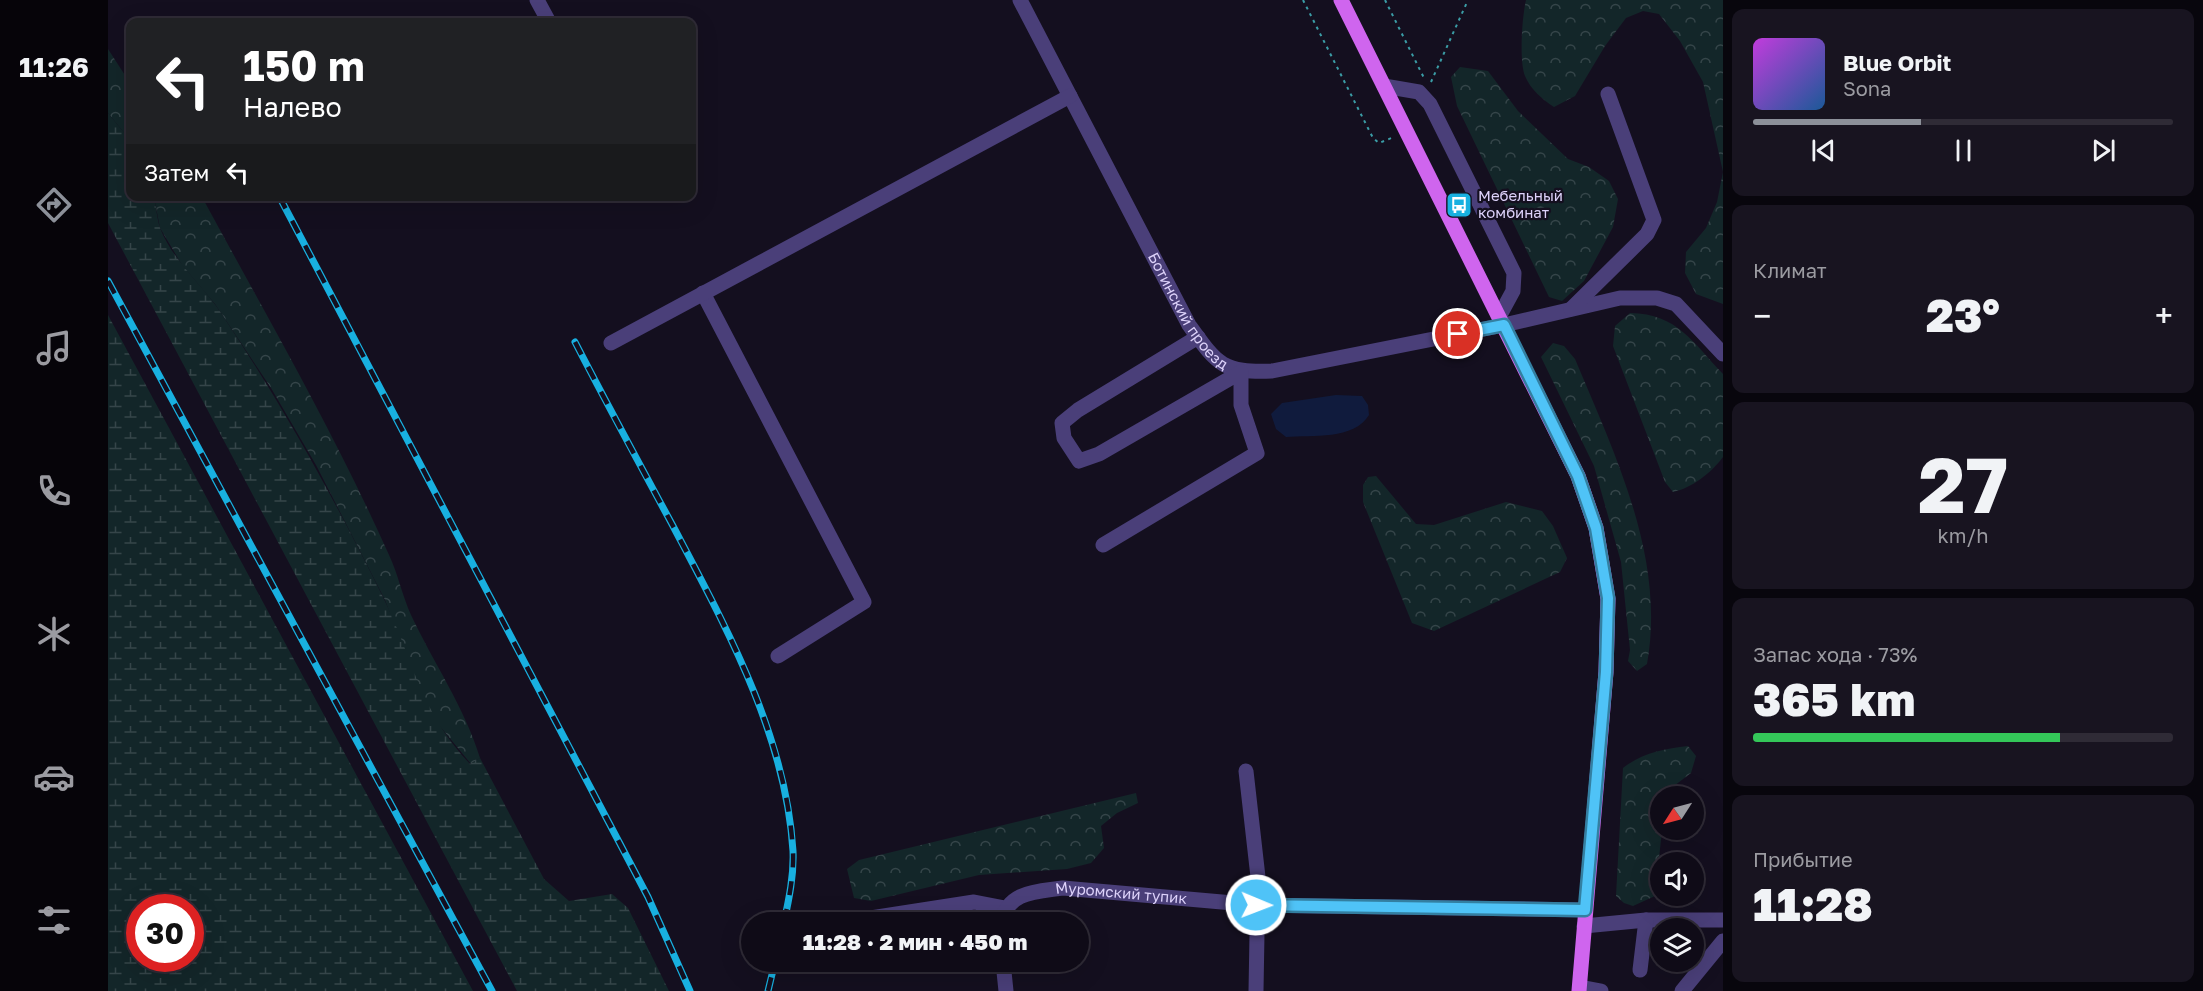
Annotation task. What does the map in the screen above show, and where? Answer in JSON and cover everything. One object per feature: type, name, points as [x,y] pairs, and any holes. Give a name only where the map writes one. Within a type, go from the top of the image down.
[{"type":"main road","points":[[1341,0],[1578,476],[1596,528],[1608,598],[1606,672],[1580,989]]},
{"type":"street","points":[[537,0],[547,18]]},
{"type":"street","name":"Ботинский проезд","points":[[1020,0],[1197,337],[1213,358],[1241,372],[1272,372],[1502,320],[1571,309],[1620,298],[1658,298],[1676,304],[1723,354]]},
{"type":"street","points":[[1384,86],[1419,92],[1430,104],[1514,273],[1512,291],[1502,320]]},
{"type":"street","points":[[1571,309],[1647,234],[1654,220],[1608,94]]},
{"type":"street","points":[[610,343],[1070,96]]},
{"type":"street","points":[[704,293],[864,602],[778,656]]},
{"type":"street","points":[[1197,337],[1078,410],[1062,423],[1064,438],[1079,461],[1099,454],[1241,372]]},
{"type":"street","points":[[1103,544],[1257,453],[1241,405],[1241,372]]},
{"type":"street","points":[[1246,771],[1258,877],[1256,991]]},
{"type":"street","name":"Муромский тупик","points":[[1006,912],[1018,897],[1063,888],[1256,905],[1585,910]]},
{"type":"street","points":[[910,912],[974,902],[996,912]]},
{"type":"street","points":[[1640,970],[1646,920]]},
{"type":"street","points":[[1584,926],[1646,920],[1723,920]]},
{"type":"street","points":[[1682,991],[1723,941]]},
{"type":"street","points":[[1004,972],[1006,991]]},
{"type":"street","points":[[1580,989],[1600,991]]},
{"type":"path","points":[[1303,0],[1373,138],[1379,143],[1405,132]]},
{"type":"path","points":[[1385,0],[1424,78],[1430,104]]},
{"type":"path","points":[[1430,104],[1431,77],[1468,0]]},
{"type":"green space","points":[[1526,0],[1723,0],[1723,172],[1703,82],[1680,41],[1659,14],[1643,11],[1626,18],[1605,46],[1575,96],[1554,107],[1534,90],[1527,81],[1523,69],[1522,39]]},
{"type":"green space","points":[[108,49],[126,77],[126,135],[108,113]]},
{"type":"green space","points":[[1460,67],[1488,71],[1518,111],[1568,159],[1589,167],[1609,181],[1618,199],[1613,227],[1584,281],[1562,301],[1549,297],[1457,106],[1451,77]]},
{"type":"green space","points":[[108,113],[126,135],[126,201],[155,201],[160,228],[172,251],[221,313],[286,417],[326,487],[383,597],[419,684],[439,724],[470,764],[480,758],[544,879],[569,901],[612,894],[628,908],[669,991],[517,991],[108,223]]},
{"type":"green space","points":[[1723,172],[1723,304],[1696,294],[1685,273],[1686,252],[1706,228],[1717,202]]},
{"type":"green space","points":[[155,201],[204,201],[299,374],[368,509],[392,562],[411,615],[474,739],[480,758],[471,764],[434,719],[414,676],[385,600],[316,465],[271,388],[215,304],[182,265],[160,228]]},
{"type":"green space","points":[[1630,313],[1660,318],[1672,324],[1693,341],[1723,374],[1723,457],[1701,479],[1673,492],[1665,482],[1613,346],[1615,326]]},
{"type":"green space","points":[[108,315],[473,991],[108,991]]},
{"type":"green space","points":[[1553,343],[1564,346],[1575,359],[1620,470],[1643,546],[1649,585],[1651,624],[1647,664],[1637,671],[1628,661],[1630,650],[1621,562],[1594,466],[1541,357]]},
{"type":"green space","points":[[1376,476],[1416,524],[1434,525],[1506,502],[1542,511],[1553,526],[1567,558],[1560,572],[1434,631],[1412,623],[1363,502],[1363,485],[1368,477]]},
{"type":"green space","points":[[1688,746],[1696,756],[1691,773],[1674,786],[1650,786],[1650,840],[1661,840],[1660,852],[1650,852],[1650,898],[1633,906],[1624,903],[1616,896],[1623,768],[1654,752]]},
{"type":"green space","points":[[1136,793],[1138,803],[1117,813],[1101,826],[1104,848],[1091,863],[1067,869],[979,875],[871,901],[854,898],[847,869],[859,860]]},
{"type":"water","points":[[1336,395],[1362,396],[1368,405],[1369,415],[1353,429],[1332,435],[1286,437],[1276,429],[1271,414],[1282,403]]},
{"type":"railway","points":[[282,201],[648,897],[690,991]]},
{"type":"railway","points":[[108,281],[492,991]]},
{"type":"railway","points":[[575,342],[713,603],[766,724],[779,765],[788,808],[793,851],[792,878],[786,912]]},
{"type":"railway","points":[[768,991],[773,972]]},
{"type":"place","name":"Мебельный комбинат","points":[[1459,205]]},
{"type":"route","points":[[1256,905],[1585,910],[1606,672],[1608,598],[1596,528],[1578,476],[1504,325],[1458,334]]}]
